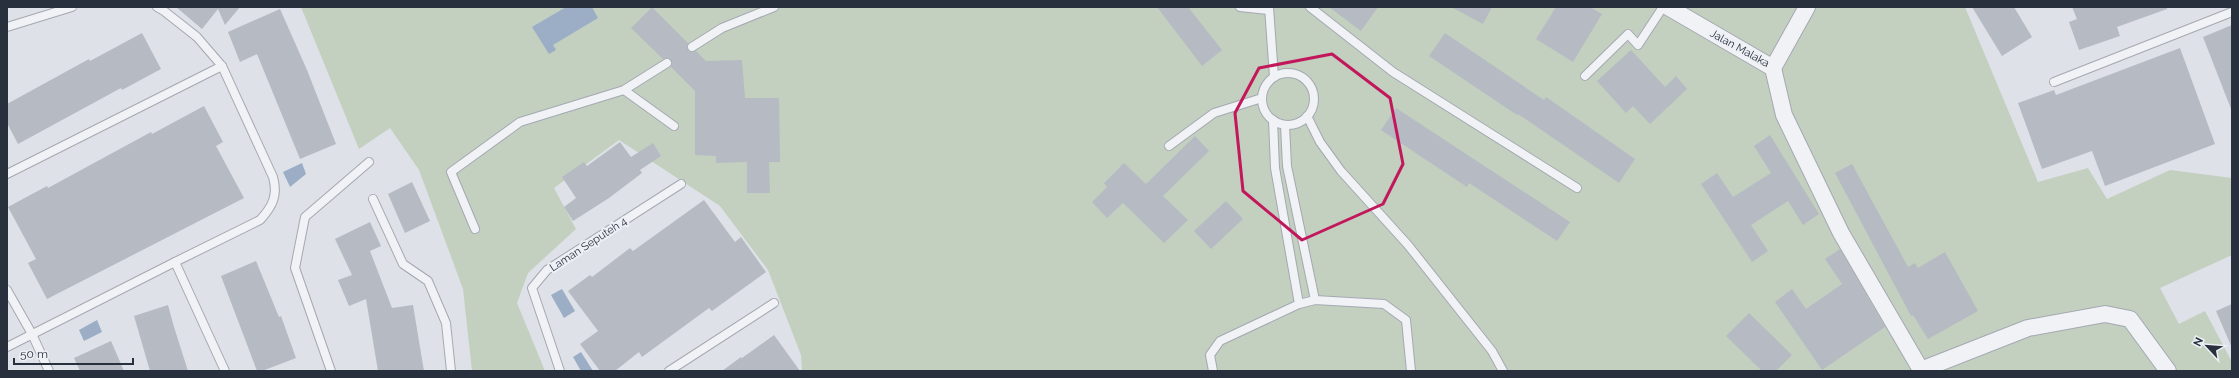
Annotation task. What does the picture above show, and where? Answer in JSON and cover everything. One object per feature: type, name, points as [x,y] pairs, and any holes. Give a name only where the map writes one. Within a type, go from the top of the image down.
[{"type":"street","name":"Jalan Malaka","points":[[1668,7],[1772,68],[1807,7]]},
{"type":"street","points":[[1772,68],[1784,115],[1841,233],[1920,370],[2028,328],[2105,314],[2130,319],[2168,371]]},
{"type":"lane","points":[[7,27],[72,7]]},
{"type":"lane","points":[[7,347],[260,220],[273,202],[276,191],[274,177],[222,66],[197,37],[170,15],[156,7]]},
{"type":"lane","points":[[692,47],[722,28],[774,7]]},
{"type":"lane","points":[[1240,7],[1268,8],[1274,77]]},
{"type":"lane","points":[[1310,7],[1393,72],[1577,188]]},
{"type":"lane","points":[[1585,76],[1628,34],[1638,45],[1664,7]]},
{"type":"lane","points":[[2054,82],[2227,11]]},
{"type":"lane","points":[[475,229],[451,172],[520,122],[624,90],[667,63]]},
{"type":"lane","points":[[7,174],[222,66]]},
{"type":"lane","points":[[1286,73],[1292,73],[1298,74],[1308,82],[1314,93],[1314,106],[1308,116],[1297,124],[1285,125],[1273,120],[1265,111],[1262,98],[1265,86],[1274,77],[1286,73]]},
{"type":"lane","points":[[624,90],[674,126]]},
{"type":"lane","points":[[1169,146],[1214,113],[1262,98]]},
{"type":"lane","points":[[1308,116],[1320,142],[1341,171],[1408,245],[1492,351],[1503,371]]},
{"type":"lane","points":[[1273,120],[1275,168],[1299,304]]},
{"type":"lane","points":[[1285,125],[1287,166],[1315,300]]},
{"type":"lane","points":[[331,371],[296,268],[305,216],[370,162]]},
{"type":"lane","name":"Laman Seputeh 4","points":[[560,371],[532,288],[548,270],[681,184]]},
{"type":"lane","points":[[373,199],[403,264],[428,281],[446,323],[451,371]]},
{"type":"lane","points":[[175,262],[225,371]]},
{"type":"lane","points":[[7,290],[32,334],[49,371]]},
{"type":"lane","points":[[1213,371],[1210,355],[1220,340],[1299,304],[1315,300],[1384,304],[1406,320],[1411,371]]},
{"type":"lane","points":[[669,371],[774,303]]},
{"type":"highlighted area","points":[[1332,54],[1390,98],[1403,164],[1383,204],[1302,240],[1243,191],[1235,113],[1259,68]]},
{"type":"green space","points":[[301,7],[1965,7],[2038,182],[2088,168],[2107,199],[2170,170],[2232,178],[2232,255],[2160,288],[2179,324],[2205,311],[2232,362],[2232,371],[802,371],[801,355],[768,270],[720,206],[619,140],[554,188],[576,229],[528,273],[517,303],[545,371],[472,371],[463,289],[419,170],[390,128],[359,149]]},
{"type":"water","points":[[566,7],[592,7],[598,18],[553,45],[556,50],[549,54],[532,27]]},
{"type":"water","points":[[302,163],[306,174],[290,187],[283,172]]},
{"type":"water","points":[[562,289],[575,311],[564,318],[551,295]]},
{"type":"water","points":[[97,320],[102,332],[84,341],[79,330]]},
{"type":"water","points":[[581,352],[593,371],[581,371],[573,357]]},
{"type":"building","points":[[176,7],[240,7],[225,25],[218,9],[202,29]]},
{"type":"building","points":[[652,7],[688,43],[687,48],[689,52],[696,51],[706,61],[742,60],[745,98],[779,98],[780,162],[769,162],[770,193],[747,193],[747,162],[716,163],[716,156],[695,155],[695,91],[671,67],[671,60],[667,58],[663,59],[631,28]]},
{"type":"building","points":[[1157,7],[1188,7],[1222,50],[1202,66]]},
{"type":"building","points":[[1329,7],[1378,7],[1361,31]]},
{"type":"building","points":[[1451,7],[1492,7],[1483,24]]},
{"type":"building","points":[[1556,7],[1590,7],[1602,14],[1573,62],[1536,39]]},
{"type":"building","points":[[1972,7],[2014,7],[2032,37],[2002,56]]},
{"type":"building","points":[[2072,7],[2167,7],[2167,9],[2117,27],[2120,36],[2079,50],[2069,22],[2077,19]]},
{"type":"building","points":[[280,9],[307,70],[336,144],[300,159],[257,54],[240,62],[228,32]]},
{"type":"building","points":[[2232,25],[2232,108],[2231,109],[2203,37]]},
{"type":"building","points":[[142,33],[161,69],[122,90],[121,88],[18,144],[7,123],[7,104],[89,59],[90,61]]},
{"type":"building","points":[[1445,33],[1544,100],[1546,97],[1635,159],[1619,183],[1518,114],[1517,115],[1429,56]]},
{"type":"building","points":[[2180,48],[2215,144],[2105,186],[2092,151],[2042,169],[2018,103],[2054,90],[2056,95]]},
{"type":"building","points":[[1631,50],[1665,87],[1676,76],[1687,89],[1650,124],[1633,106],[1626,113],[1597,81]]},
{"type":"building","points":[[204,106],[223,142],[216,146],[244,198],[47,299],[28,263],[36,259],[8,207],[47,186],[48,188],[151,132],[152,134]]},
{"type":"building","points":[[1396,108],[1570,222],[1557,241],[1469,183],[1467,187],[1381,130]]},
{"type":"building","points":[[1770,135],[1819,214],[1803,225],[1788,201],[1751,225],[1768,251],[1752,262],[1701,184],[1717,173],[1733,197],[1771,173],[1754,146]]},
{"type":"building","points":[[1195,136],[1209,151],[1163,196],[1188,220],[1164,243],[1123,203],[1107,218],[1092,202],[1107,187],[1104,183],[1124,163],[1146,184]]},
{"type":"building","points":[[620,142],[631,157],[653,143],[661,156],[640,170],[642,173],[609,198],[573,221],[564,207],[576,198],[562,177],[584,162],[587,166]]},
{"type":"building","points":[[1852,164],[1908,267],[1915,263],[1918,268],[1945,252],[1978,311],[1928,339],[1913,315],[1911,316],[1835,173]]},
{"type":"building","points":[[412,182],[430,221],[405,233],[388,194]]},
{"type":"building","points":[[704,200],[735,242],[741,237],[766,272],[712,311],[709,308],[642,357],[639,352],[615,371],[600,371],[580,344],[598,331],[568,291],[590,275],[592,277],[630,248],[633,251]]},
{"type":"building","points":[[1226,201],[1243,219],[1211,249],[1194,231]]},
{"type":"building","points":[[370,222],[381,246],[370,251],[392,308],[413,305],[424,371],[378,371],[366,299],[349,306],[338,280],[352,275],[335,239]]},
{"type":"building","points":[[1840,249],[1885,327],[1822,370],[1775,302],[1792,289],[1806,309],[1842,284],[1825,259]]},
{"type":"building","points":[[256,261],[279,317],[281,316],[296,358],[262,371],[257,371],[221,276]]},
{"type":"building","points":[[2232,304],[2232,348],[2216,311]]},
{"type":"building","points":[[168,305],[188,371],[150,371],[134,316]]},
{"type":"building","points":[[1749,313],[1792,355],[1776,371],[1762,371],[1726,336]]},
{"type":"building","points":[[774,335],[800,371],[722,371],[741,357],[742,358]]},
{"type":"building","points":[[111,341],[124,371],[80,371],[74,358]]}]
